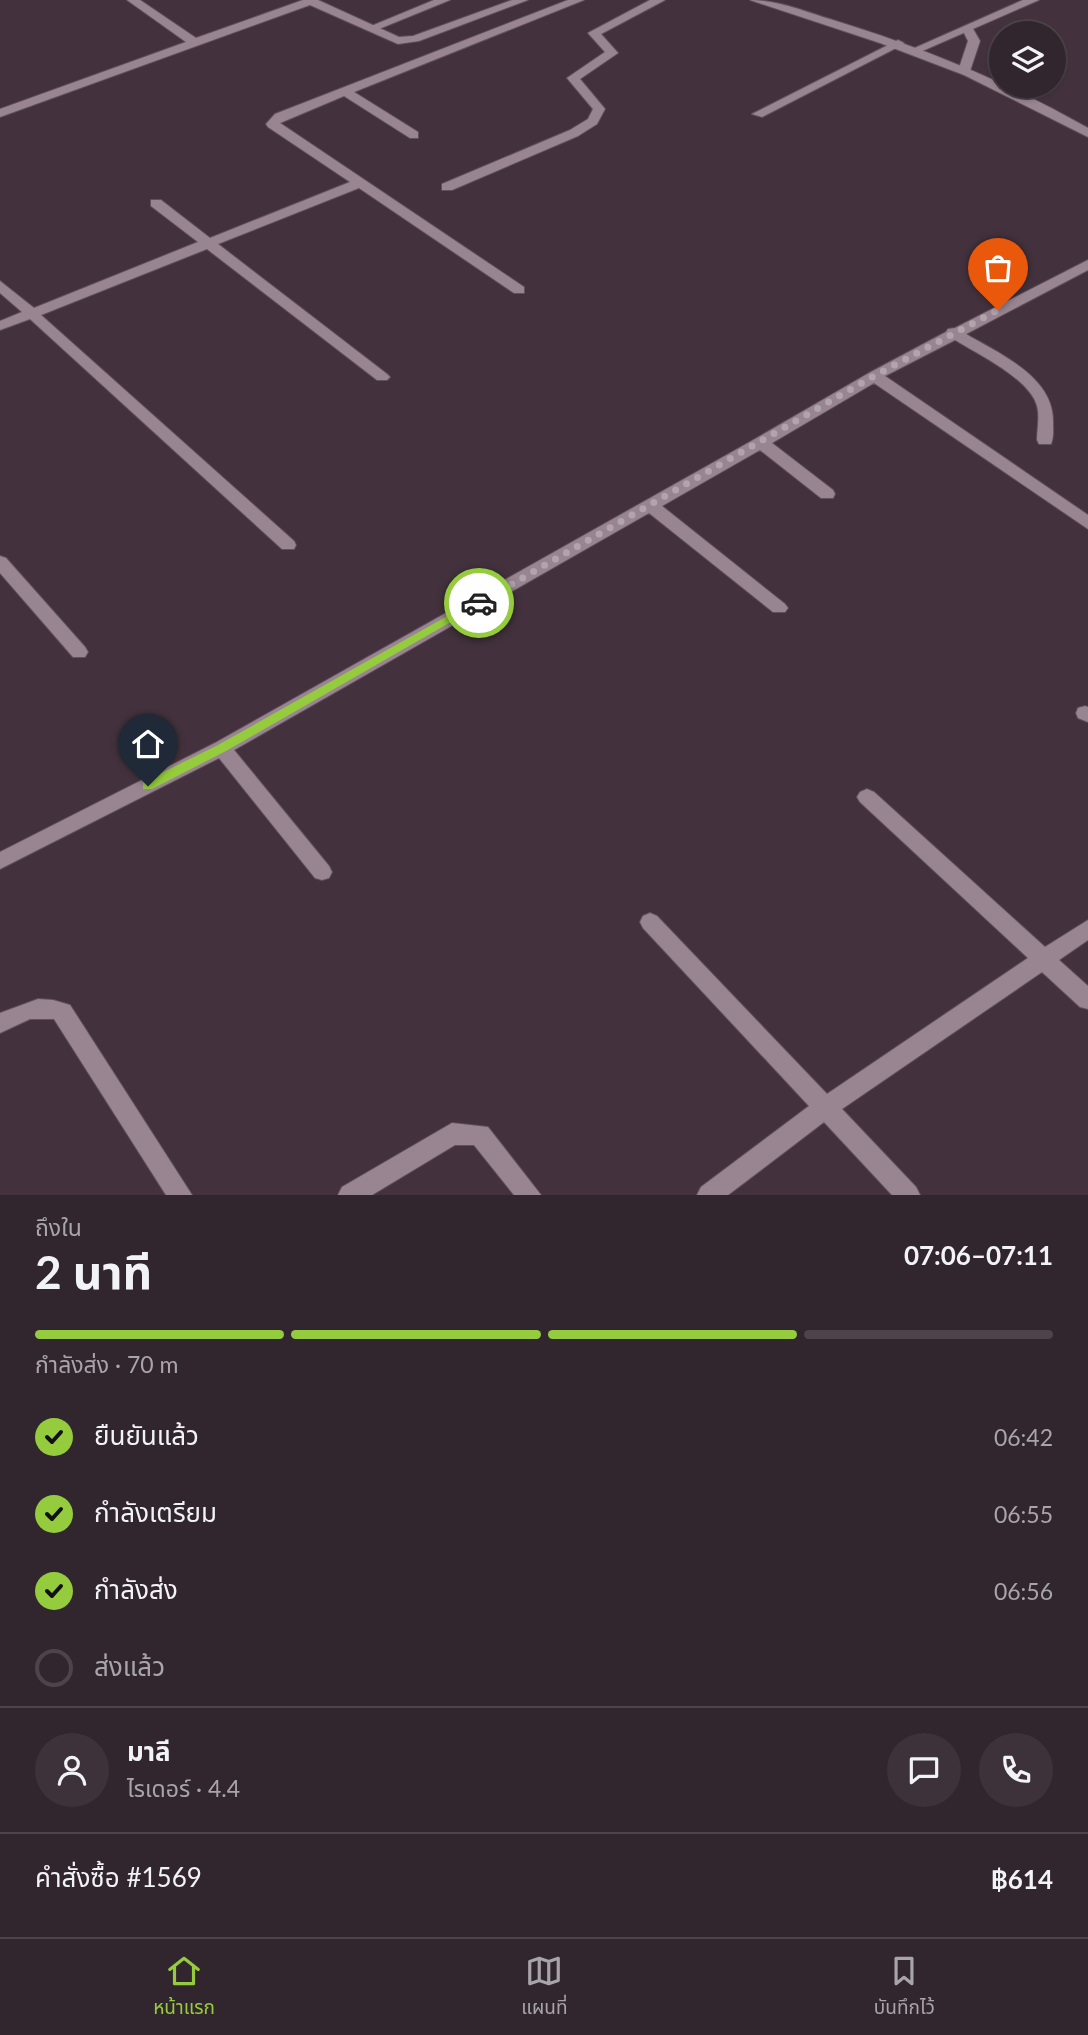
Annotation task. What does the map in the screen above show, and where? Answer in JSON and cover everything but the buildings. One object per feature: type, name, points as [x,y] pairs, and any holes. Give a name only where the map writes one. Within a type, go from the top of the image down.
[{"type":"street","points":[[133,0],[195,43]]},
{"type":"street","points":[[0,113],[310,0],[398,41],[415,39],[522,0]]},
{"type":"street","points":[[370,29],[444,0]]},
{"type":"street","points":[[519,290],[272,124],[279,117],[344,90],[578,0]]},
{"type":"street","points":[[447,187],[574,133],[593,121],[599,109],[573,78],[612,52],[594,33],[659,0]]},
{"type":"street","points":[[756,0],[916,50],[1044,108],[1088,133]]},
{"type":"street","points":[[916,50],[1033,0]]},
{"type":"street","points":[[964,71],[974,41],[968,29]]},
{"type":"street","points":[[758,114],[898,43]]},
{"type":"street","points":[[344,90],[414,135]]},
{"type":"street","points":[[0,326],[359,183]]},
{"type":"street","points":[[156,203],[382,377]]},
{"type":"street","points":[[0,861],[222,748],[652,506],[874,376],[953,332],[1088,264]]},
{"type":"street","points":[[0,285],[288,545]]},
{"type":"street","points":[[953,332],[1027,381],[1038,392],[1045,405],[1045,440]]},
{"type":"street","points":[[874,376],[1088,523]]},
{"type":"street","points":[[761,443],[827,494]]},
{"type":"street","points":[[652,506],[779,608]]},
{"type":"street","points":[[0,562],[79,652]]},
{"type":"street","points":[[222,748],[322,872]]},
{"type":"street","points":[[867,797],[1088,1000]]},
{"type":"street","points":[[650,922],[908,1195]]},
{"type":"street","points":[[709,1195],[825,1108],[1088,929]]},
{"type":"street","points":[[0,1023],[33,1008],[48,1006],[62,1012],[180,1195]]},
{"type":"street","points":[[350,1195],[452,1135],[480,1135],[529,1195]]},
{"type":"way so far","points":[[479,603],[874,376],[998,310]]},
{"type":"route","points":[[148,786],[222,748],[479,603]]}]
